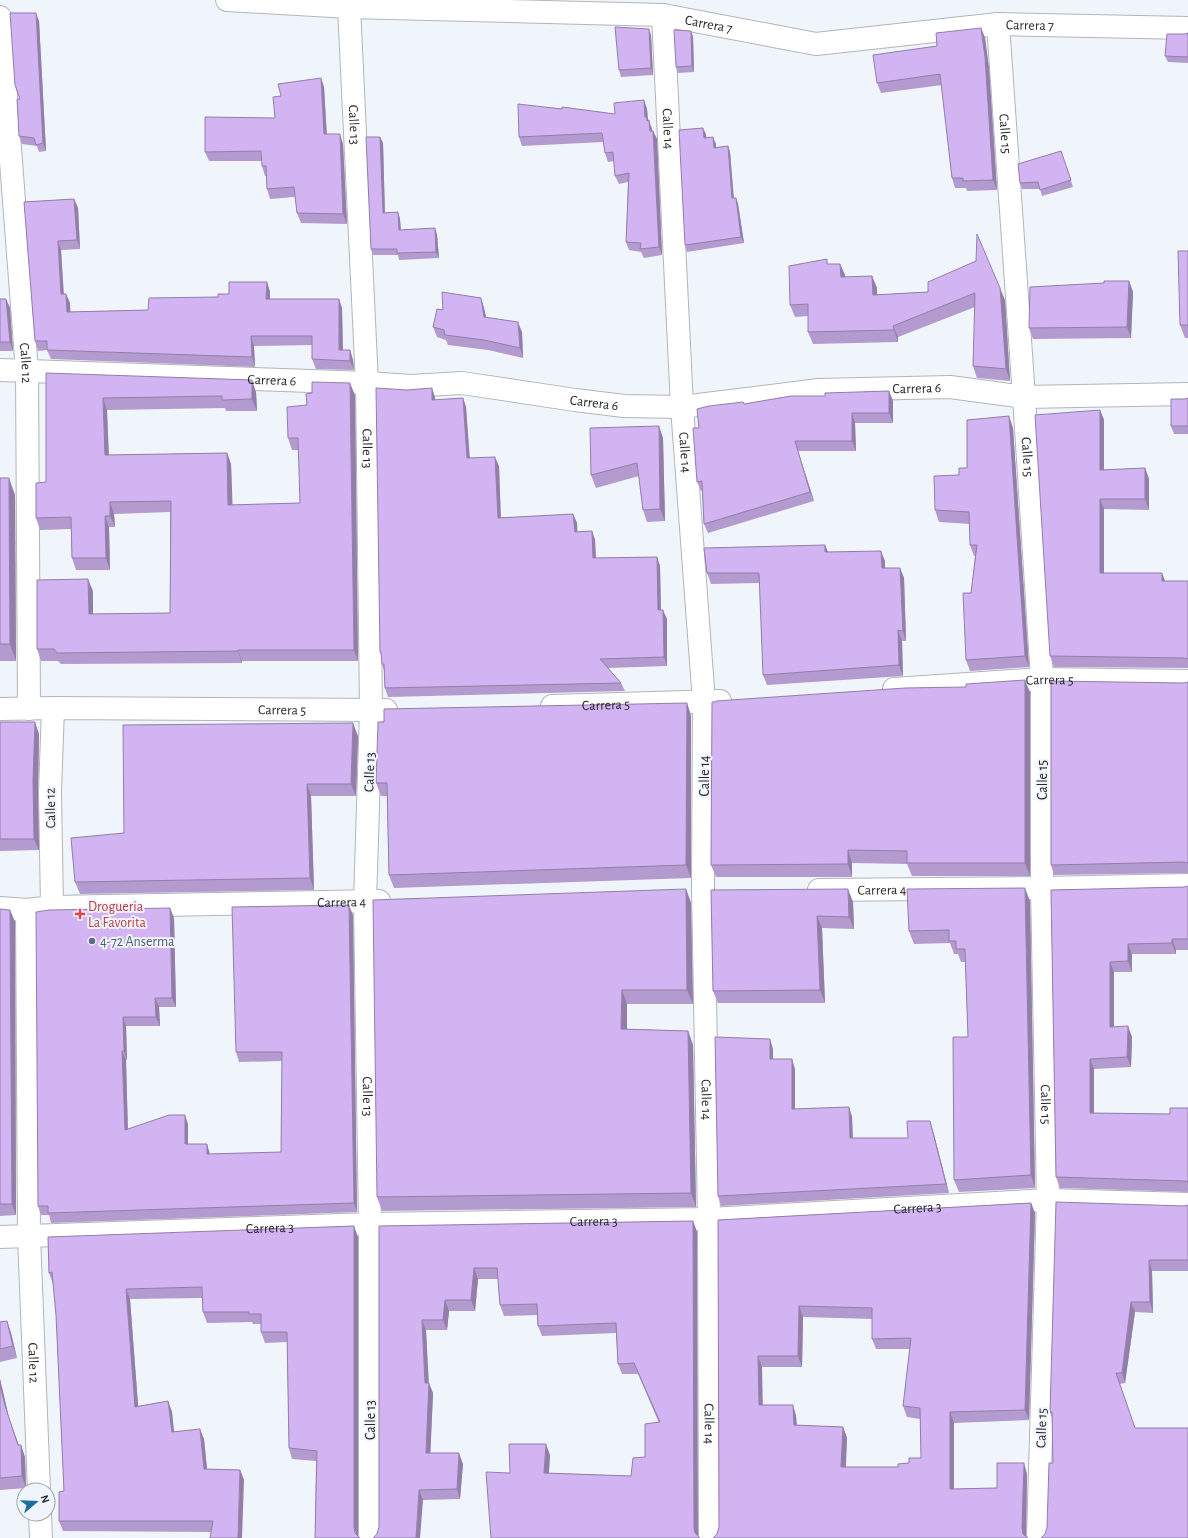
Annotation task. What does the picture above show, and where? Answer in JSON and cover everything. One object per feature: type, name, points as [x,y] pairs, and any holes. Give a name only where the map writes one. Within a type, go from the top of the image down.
[{"type":"street","name":"Carrera 7","points":[[227,0],[349,7],[663,15],[816,44],[998,24],[1188,28]]},
{"type":"street","name":"Calle 13","points":[[349,7],[367,383],[371,710],[365,902],[370,1224],[370,1538]]},
{"type":"street","name":"Calle 14","points":[[663,15],[682,407],[704,702],[711,890],[709,1219],[710,1538]]},
{"type":"street","name":"Calle 12","points":[[0,17],[26,371],[29,709]]},
{"type":"street","name":"Calle 15","points":[[998,24],[1042,680],[1042,888],[1048,1200],[1038,1538]]},
{"type":"street","name":"Carrera 6","points":[[0,370],[367,383],[411,386],[462,383],[610,404],[682,407],[819,390],[950,387],[1024,397],[1188,394]]},
{"type":"street","name":"Carrera 5","points":[[877,690],[1042,680],[1188,681]]},
{"type":"street","name":"Carrera 5","points":[[530,706],[736,700]]},
{"type":"street","name":"Calle 12","points":[[52,708],[50,792],[52,908]]},
{"type":"street","name":"Carrera 5","points":[[0,710],[52,708],[402,709]]},
{"type":"street","name":"Carrera 4","points":[[798,890],[1042,888],[1188,884]]},
{"type":"street","points":[[680,891],[711,890]]},
{"type":"street","name":"Carrera 4","points":[[0,908],[27,910],[52,908],[396,901]]},
{"type":"street","name":"Calle 12","points":[[27,910],[29,1236],[39,1482]]},
{"type":"street","name":"Carrera 3","points":[[0,1237],[370,1224],[709,1219],[1048,1200],[1188,1204]]},
{"type":"street","points":[[40,1522],[41,1538]]},
{"type":"building","points":[[10,13],[36,13],[43,143],[36,145],[34,138],[19,136],[17,99],[20,99],[15,85]]},
{"type":"building","points":[[615,27],[649,29],[651,68],[619,70]]},
{"type":"building","points":[[981,28],[985,57],[993,180],[963,181],[963,178],[952,178],[940,74],[877,83],[873,55],[937,46],[936,33]]},
{"type":"building","points":[[674,30],[691,31],[692,66],[676,67]]},
{"type":"building","points":[[1188,33],[1188,57],[1165,56],[1167,34]]},
{"type":"building","points":[[321,78],[324,134],[340,134],[343,214],[297,213],[294,187],[267,189],[266,166],[262,166],[261,151],[205,152],[205,117],[275,118],[273,97],[281,96],[278,84]]},
{"type":"building","points":[[644,100],[645,117],[647,118],[647,121],[649,120],[650,131],[653,131],[659,247],[640,249],[641,243],[626,242],[629,173],[615,176],[613,152],[605,153],[602,133],[519,137],[518,104],[562,109],[562,107],[615,114],[614,103]]},
{"type":"building","points":[[703,128],[704,138],[713,137],[714,148],[728,146],[732,198],[736,198],[741,237],[685,245],[679,130]]},
{"type":"building","points":[[366,137],[380,137],[383,213],[398,212],[399,230],[435,228],[436,252],[397,253],[397,249],[371,249]]},
{"type":"building","points":[[1061,151],[1071,180],[1040,190],[1038,182],[1020,183],[1018,164]]},
{"type":"building","points":[[74,199],[77,240],[58,241],[61,294],[66,294],[67,312],[148,310],[149,298],[218,297],[218,294],[229,294],[229,282],[267,282],[266,299],[339,299],[339,350],[350,350],[350,361],[312,359],[312,336],[251,336],[252,357],[47,350],[47,341],[35,341],[24,202]]},
{"type":"building","points":[[977,234],[1000,288],[1006,369],[973,366],[975,293],[893,326],[894,330],[808,332],[808,304],[790,305],[789,266],[827,259],[827,264],[840,264],[841,277],[872,276],[873,295],[928,292],[928,282],[976,261]]},
{"type":"building","points":[[1178,251],[1188,251],[1188,325],[1180,325]]},
{"type":"building","points":[[1104,281],[1129,281],[1127,327],[1029,328],[1030,287],[1104,283]]},
{"type":"building","points":[[442,292],[481,298],[484,317],[518,322],[520,348],[484,340],[445,335],[444,330],[433,327],[437,309],[443,310]]},
{"type":"building","points":[[0,299],[6,299],[10,342],[0,342]]},
{"type":"building","points":[[46,373],[252,380],[252,399],[222,400],[222,396],[103,398],[105,455],[227,453],[228,505],[300,503],[298,438],[288,438],[287,407],[307,405],[306,394],[312,393],[312,382],[350,383],[354,650],[57,653],[54,649],[37,649],[37,580],[88,579],[89,614],[170,613],[171,501],[110,502],[110,516],[105,516],[106,558],[72,558],[71,517],[36,518],[36,483],[46,482]]},
{"type":"building","points":[[376,388],[407,390],[432,388],[432,400],[463,398],[467,458],[495,457],[498,518],[573,514],[575,532],[592,531],[593,558],[657,557],[658,610],[663,610],[664,657],[600,659],[621,683],[385,688],[384,664],[382,664],[380,652]]},
{"type":"building","points":[[889,391],[889,413],[852,413],[852,441],[795,441],[810,492],[704,524],[702,481],[697,482],[693,428],[699,428],[697,409],[743,402],[744,404],[791,396],[825,396],[825,393]]},
{"type":"building","points":[[1188,398],[1188,426],[1171,426],[1171,399]]},
{"type":"building","points":[[1100,410],[1100,470],[1145,468],[1145,499],[1100,499],[1100,573],[1162,573],[1162,581],[1188,581],[1188,659],[1050,656],[1035,415]]},
{"type":"building","points":[[1009,416],[1025,656],[966,660],[963,593],[971,593],[977,545],[970,545],[969,512],[935,510],[934,476],[959,475],[959,468],[967,468],[967,420]]},
{"type":"building","points":[[659,426],[660,509],[643,510],[637,463],[591,475],[590,428]]},
{"type":"building","points":[[0,478],[9,478],[10,644],[0,644]]},
{"type":"building","points":[[825,545],[825,552],[881,551],[882,568],[900,568],[903,631],[898,630],[899,665],[763,675],[759,573],[707,573],[704,548]]},
{"type":"building","points":[[1025,680],[1025,863],[907,863],[907,851],[848,850],[848,864],[711,865],[712,702],[905,688],[966,687],[966,684]]},
{"type":"building","points":[[1051,681],[1188,682],[1188,863],[1051,865]]},
{"type":"building","points":[[687,703],[686,865],[389,875],[387,783],[376,783],[378,722],[384,722],[384,709]]},
{"type":"building","points":[[0,722],[35,722],[33,780],[34,839],[0,839]]},
{"type":"building","points":[[353,723],[351,784],[307,784],[310,878],[75,882],[71,838],[124,833],[123,725]]},
{"type":"building","points":[[1188,886],[1188,939],[1172,939],[1172,943],[1128,944],[1128,961],[1110,962],[1110,1027],[1128,1026],[1127,1057],[1090,1059],[1090,1113],[1170,1114],[1170,1108],[1188,1108],[1188,1182],[1056,1177],[1051,890]]},
{"type":"building","points":[[1025,888],[1031,1175],[954,1180],[953,1037],[968,1037],[965,949],[956,949],[956,941],[949,941],[949,930],[909,931],[907,889]]},
{"type":"building","points":[[686,889],[687,990],[622,990],[621,1029],[688,1031],[691,1193],[377,1197],[373,900]]},
{"type":"building","points":[[848,889],[849,917],[817,916],[820,990],[713,991],[711,890]]},
{"type":"building","points":[[349,905],[354,1203],[48,1213],[48,1206],[38,1206],[36,912],[49,910],[170,908],[172,998],[155,998],[156,1017],[123,1017],[124,1051],[122,1051],[125,1130],[169,1115],[185,1115],[185,1144],[207,1144],[207,1154],[281,1152],[282,1052],[236,1052],[232,907]]},
{"type":"building","points":[[0,909],[10,910],[12,1204],[0,1204]]},
{"type":"building","points":[[715,1037],[770,1039],[770,1059],[792,1059],[792,1109],[849,1107],[850,1138],[908,1138],[907,1121],[930,1121],[946,1184],[718,1196]]},
{"type":"building","points":[[1056,1202],[1188,1205],[1188,1260],[1149,1260],[1150,1302],[1131,1302],[1122,1373],[1116,1373],[1135,1428],[1188,1428],[1188,1538],[1041,1538],[1045,1534],[1047,1528],[1049,1463],[1053,1463],[1052,1412],[1050,1412]]},
{"type":"building","points":[[1031,1203],[1025,1410],[950,1412],[950,1489],[997,1488],[997,1463],[1024,1463],[1022,1528],[1023,1534],[1028,1538],[713,1538],[717,1534],[719,1527],[718,1220]],"holes":[[[799,1306],[872,1308],[872,1339],[911,1338],[903,1406],[920,1408],[921,1458],[909,1458],[909,1463],[898,1464],[898,1467],[841,1467],[843,1427],[794,1425],[793,1405],[759,1405],[758,1356],[798,1356]]]},
{"type":"building","points":[[693,1221],[694,1528],[695,1533],[700,1538],[491,1538],[486,1472],[510,1473],[509,1444],[546,1444],[544,1473],[631,1476],[633,1458],[645,1457],[645,1424],[660,1422],[634,1363],[618,1364],[616,1323],[538,1326],[537,1304],[500,1305],[497,1268],[474,1268],[471,1300],[445,1300],[443,1320],[422,1320],[425,1383],[429,1383],[426,1453],[459,1453],[457,1489],[419,1490],[416,1538],[373,1538],[377,1534],[379,1527],[379,1226]]},
{"type":"building","points":[[354,1226],[354,1527],[355,1533],[360,1538],[315,1538],[317,1451],[289,1448],[287,1332],[261,1332],[261,1314],[249,1314],[249,1312],[203,1312],[202,1287],[126,1289],[135,1407],[168,1401],[172,1432],[200,1429],[204,1469],[240,1470],[238,1538],[210,1538],[213,1521],[59,1521],[59,1492],[64,1491],[56,1315],[52,1272],[49,1273],[48,1237]]},
{"type":"building","points":[[7,1321],[13,1346],[0,1349],[0,1322]]},
{"type":"building","points":[[0,1385],[5,1406],[18,1445],[21,1445],[22,1476],[0,1478]]},
{"type":"place","name":"Drogueria La Favorita","points":[[80,914]]},
{"type":"place","name":"4-72 Anserma","points":[[92,941]]}]
